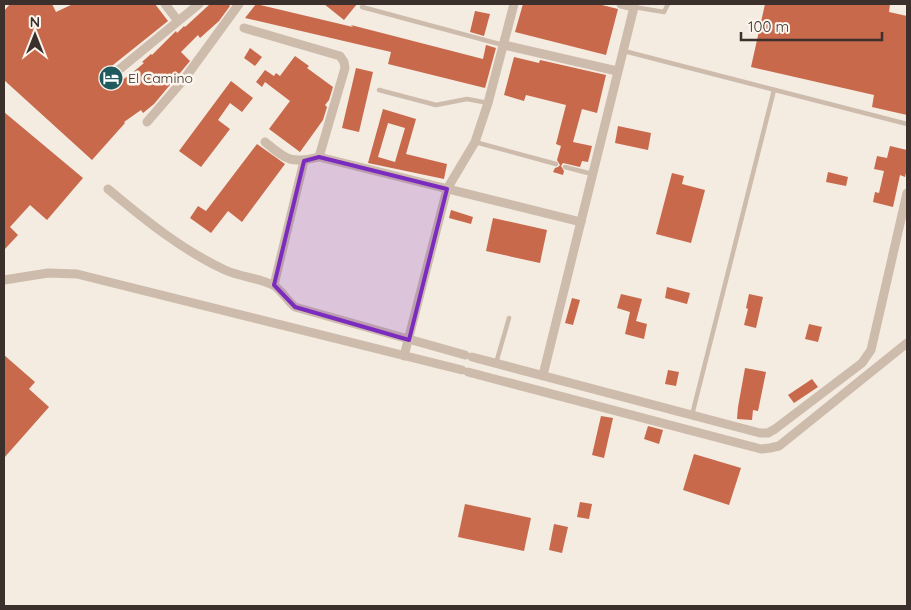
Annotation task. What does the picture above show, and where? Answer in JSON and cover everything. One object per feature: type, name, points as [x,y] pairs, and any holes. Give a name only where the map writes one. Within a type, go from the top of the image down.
[{"type":"street","points":[[165,4],[178,21]]},
{"type":"street","points":[[115,73],[199,4]]},
{"type":"street","points":[[404,356],[447,189],[475,142],[488,103],[514,4]]},
{"type":"street","points":[[543,375],[634,7],[621,4]]},
{"type":"street","points":[[146,122],[185,78],[236,5]]},
{"type":"street","points":[[244,28],[340,56],[344,62],[345,68],[319,157]]},
{"type":"street","points":[[504,45],[618,71]]},
{"type":"street","points":[[266,142],[286,158],[295,161],[319,157],[581,222]]},
{"type":"street","points":[[274,285],[304,161]]},
{"type":"street","points":[[108,190],[148,223],[193,253],[227,271],[274,285],[287,301],[295,307],[408,340],[760,433],[768,433],[774,429],[862,363],[871,350],[907,193]]},
{"type":"street","points":[[4,280],[48,273],[77,274],[465,371],[761,449],[779,446],[906,347]]},
{"type":"lane","points":[[634,7],[664,12],[668,4]]},
{"type":"lane","points":[[362,7],[504,45]]},
{"type":"lane","points":[[622,51],[907,124]]},
{"type":"lane","points":[[379,90],[436,105],[466,99],[488,103]]},
{"type":"lane","points":[[692,415],[774,90]]},
{"type":"lane","points":[[475,142],[556,164]]},
{"type":"lane","points":[[565,167],[592,174]]},
{"type":"lane","points":[[496,363],[509,318]]},
{"type":"highlighted area","points":[[319,157],[447,189],[409,340],[295,307],[274,285],[304,161]]},
{"type":"building","points":[[10,4],[52,4],[56,12],[73,4],[155,4],[168,21],[108,69],[110,77],[118,83],[144,63],[142,62],[152,55],[176,31],[177,33],[185,27],[210,4],[228,4],[230,6],[219,21],[200,38],[198,35],[181,52],[190,61],[154,104],[143,113],[141,110],[124,122],[92,160],[4,80],[4,11]]},
{"type":"building","points":[[256,4],[353,27],[351,25],[483,59],[486,45],[496,48],[485,88],[388,64],[391,52],[245,18]]},
{"type":"building","points":[[324,4],[357,4],[344,20]]},
{"type":"building","points":[[523,4],[598,4],[618,9],[606,55],[515,32]]},
{"type":"building","points":[[765,4],[890,4],[889,12],[907,16],[907,115],[872,107],[874,95],[751,67]]},
{"type":"building","points":[[475,11],[490,14],[484,36],[470,32]]},
{"type":"building","points":[[250,48],[262,57],[255,66],[244,58]]},
{"type":"building","points":[[295,56],[309,66],[307,68],[333,87],[329,100],[325,105],[327,107],[323,120],[300,152],[269,129],[290,101],[265,82],[262,87],[256,82],[265,70],[274,76],[276,73],[280,76]]},
{"type":"building","points":[[514,57],[539,63],[540,60],[606,75],[597,113],[582,109],[573,142],[592,146],[588,162],[582,161],[580,167],[563,163],[561,166],[564,171],[563,175],[553,172],[560,165],[557,160],[561,146],[556,144],[566,105],[526,95],[524,101],[504,95]]},
{"type":"building","points":[[356,68],[373,72],[359,132],[342,128]]},
{"type":"building","points":[[231,81],[253,98],[242,112],[230,103],[218,120],[230,129],[201,167],[179,151]]},
{"type":"building","points":[[383,109],[416,119],[406,154],[447,164],[444,179],[368,163]],"holes":[[[388,123],[405,128],[395,162],[378,157]]]},
{"type":"building","points":[[4,112],[83,178],[47,220],[30,205],[10,227],[18,235],[4,250]]},
{"type":"building","points":[[618,126],[651,133],[648,150],[615,143]]},
{"type":"building","points":[[257,144],[285,164],[242,222],[228,211],[211,233],[190,218],[198,206],[206,211]]},
{"type":"building","points":[[890,146],[907,150],[907,169],[905,177],[900,175],[893,207],[873,202],[875,192],[879,193],[884,171],[874,169],[877,156],[887,158]]},
{"type":"building","points":[[828,172],[848,177],[846,186],[826,182]]},
{"type":"building","points":[[672,173],[684,176],[682,184],[705,190],[691,243],[656,234]]},
{"type":"building","points":[[451,210],[473,217],[471,224],[449,218]]},
{"type":"building","points":[[493,218],[547,230],[540,263],[486,251]]},
{"type":"building","points":[[667,287],[690,293],[687,304],[665,298]]},
{"type":"building","points":[[621,294],[642,299],[636,321],[647,324],[644,339],[625,334],[630,312],[617,308]]},
{"type":"building","points":[[749,294],[763,297],[756,328],[744,325]]},
{"type":"building","points":[[572,298],[580,300],[573,325],[565,323]]},
{"type":"building","points":[[809,324],[822,327],[818,342],[805,339]]},
{"type":"building","points":[[4,355],[35,382],[29,389],[49,407],[4,458]]},
{"type":"building","points":[[745,368],[766,372],[758,411],[753,410],[752,420],[737,419]]},
{"type":"building","points":[[668,370],[679,372],[676,386],[665,384]]},
{"type":"building","points":[[812,379],[818,387],[794,403],[788,395]]},
{"type":"building","points":[[601,416],[613,418],[604,458],[592,455]]},
{"type":"building","points":[[648,426],[663,430],[659,444],[644,439]]},
{"type":"building","points":[[694,454],[741,468],[729,505],[683,490]]},
{"type":"building","points":[[580,502],[592,504],[589,519],[577,517]]},
{"type":"building","points":[[465,504],[531,518],[524,551],[458,537]]},
{"type":"building","points":[[554,524],[568,527],[562,553],[549,550]]},
{"type":"place","name":"El Camino","points":[[111,78]]}]
